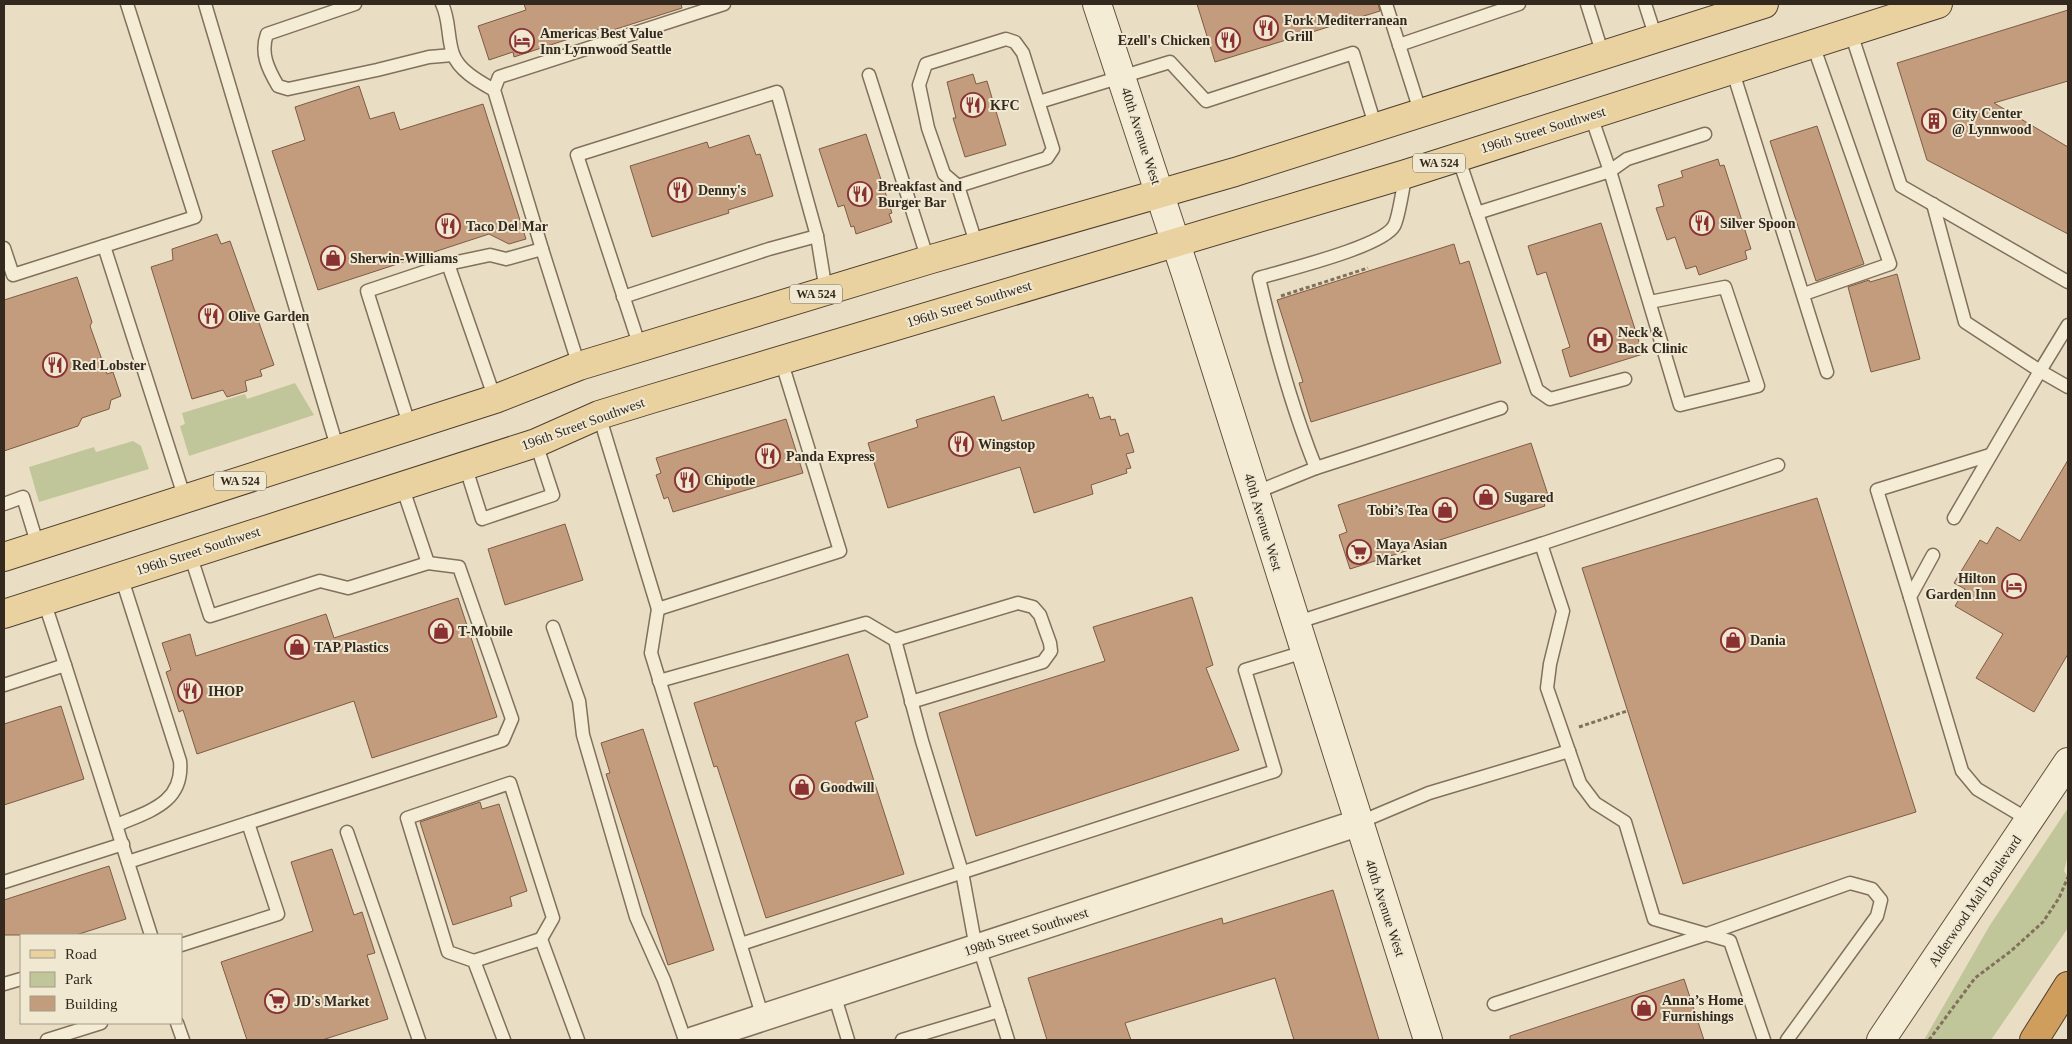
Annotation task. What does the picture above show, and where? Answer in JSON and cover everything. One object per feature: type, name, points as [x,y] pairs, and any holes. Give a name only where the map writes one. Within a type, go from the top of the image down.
[{"type":"highway","points":[[2034,1040],[2068,986]]},
{"type":"main road","name":"WA 524","points":[[4,557],[495,399],[579,366],[928,260],[1160,195],[1764,4]]},
{"type":"main road","name":"196th Street Southwest","points":[[4,614],[536,443],[599,416],[1406,174],[1591,116],[1812,42],[1938,4]]},
{"type":"street","name":"40th Avenue West","points":[[1103,5],[1121,76],[1428,1040]]},
{"type":"street","name":"Alderwood Mall Boulevard","points":[[1881,1040],[2068,762]]},
{"type":"street","name":"198th Street Southwest","points":[[694,1040],[1358,823]]},
{"type":"lane","points":[[4,248],[12,275],[195,217],[127,4]]},
{"type":"lane","points":[[205,4],[338,450]]},
{"type":"lane","points":[[354,4],[267,34],[262,47],[268,69],[278,86],[288,89],[430,57],[453,55]]},
{"type":"lane","points":[[442,4],[448,16],[453,55],[472,78],[494,90]]},
{"type":"lane","points":[[579,366],[494,90],[500,77],[724,4]]},
{"type":"lane","points":[[1386,4],[1421,114]]},
{"type":"lane","points":[[1399,45],[1519,4]]},
{"type":"lane","points":[[1587,4],[1603,56]]},
{"type":"lane","points":[[1645,4],[1656,38]]},
{"type":"lane","points":[[1850,30],[1901,186],[2068,282]]},
{"type":"lane","points":[[958,186],[1047,158],[1053,149],[1023,53],[1015,42],[1006,39],[926,64],[919,85],[928,128],[944,174],[958,186],[977,246]]},
{"type":"lane","points":[[1804,294],[1890,264],[1812,42]]},
{"type":"lane","points":[[1039,102],[1170,62],[1206,101],[1353,53],[1376,128]]},
{"type":"lane","points":[[1732,69],[1827,372]]},
{"type":"lane","points":[[869,75],[928,260]]},
{"type":"lane","points":[[640,347],[577,155],[777,92],[817,236],[826,291]]},
{"type":"lane","points":[[1591,116],[1610,171],[1680,405],[1758,386],[1726,287],[1650,302]]},
{"type":"lane","points":[[1476,213],[1610,171],[1627,159],[1705,134]]},
{"type":"lane","points":[[1458,157],[1537,390],[1550,399],[1625,379]]},
{"type":"lane","points":[[1316,468],[1288,391],[1273,339],[1259,278],[1335,255],[1380,238],[1394,226],[1406,174]]},
{"type":"lane","points":[[1933,204],[1965,322],[2068,387]]},
{"type":"lane","points":[[623,297],[769,249],[817,236]]},
{"type":"lane","points":[[104,246],[185,499]]},
{"type":"lane","points":[[410,427],[367,291],[448,264],[490,255],[506,259],[542,248]]},
{"type":"lane","points":[[448,264],[495,399]]},
{"type":"lane","points":[[1954,518],[2068,325]]},
{"type":"lane","points":[[658,609],[840,551],[781,360]]},
{"type":"lane","points":[[1254,493],[1316,468],[1501,408]]},
{"type":"lane","points":[[599,416],[658,609],[651,653],[763,1018]]},
{"type":"lane","points":[[465,465],[482,519],[553,495],[536,443]]},
{"type":"lane","points":[[1990,455],[1877,490],[1962,770],[1977,789],[2029,820]]},
{"type":"lane","points":[[1295,623],[1778,465]]},
{"type":"lane","points":[[402,486],[428,562]]},
{"type":"lane","points":[[4,504],[23,498],[38,546]]},
{"type":"lane","points":[[1541,544],[1563,611],[1550,664],[1547,688],[1564,732],[1580,783],[1594,802],[1626,822],[1654,919],[1730,941],[1764,1040]]},
{"type":"lane","points":[[128,862],[503,740],[512,719],[459,567],[428,562],[348,588],[320,581],[210,616],[190,554]]},
{"type":"lane","points":[[1910,597],[1933,555]]},
{"type":"lane","points":[[117,825],[154,809],[168,800],[177,788],[182,776],[180,761],[121,576]]},
{"type":"lane","points":[[44,601],[117,825],[150,934]]},
{"type":"lane","points":[[895,640],[1018,603],[1033,607],[1040,615],[1050,643],[1051,651],[1043,662],[911,702]]},
{"type":"lane","points":[[660,681],[866,622],[895,640],[911,702],[962,872],[977,948],[1008,1040]]},
{"type":"lane","points":[[553,627],[579,701],[582,735],[636,917],[664,980],[685,1040]]},
{"type":"lane","points":[[741,944],[1275,771],[1245,670],[1304,652]]},
{"type":"lane","points":[[4,685],[65,665]]},
{"type":"lane","points":[[1358,823],[1428,793],[1569,751]]},
{"type":"lane","points":[[510,783],[553,918],[541,939],[474,961],[448,952],[407,818],[510,783]]},
{"type":"lane","points":[[182,945],[278,914],[248,823]]},
{"type":"lane","points":[[347,832],[419,1040]]},
{"type":"lane","points":[[4,882],[123,844]]},
{"type":"lane","points":[[1494,1004],[1707,934],[1850,883],[1872,889],[1881,900],[1877,916],[1787,1040]]},
{"type":"lane","points":[[541,939],[578,1040]]},
{"type":"lane","points":[[474,961],[504,1040]]},
{"type":"lane","points":[[4,984],[20,978]]},
{"type":"lane","points":[[834,994],[848,1040]]},
{"type":"lane","points":[[902,1040],[999,1011]]},
{"type":"lane","points":[[47,1040],[98,1024]]},
{"type":"lane","points":[[178,1024],[183,1040]]},
{"type":"path","points":[[1273,298],[1368,268]]},
{"type":"path","points":[[1564,732],[1627,711]]},
{"type":"path","points":[[1929,1040],[1975,978],[2011,951],[2042,922],[2059,898],[2068,877]]},
{"type":"green space","points":[[295,383],[314,415],[189,456],[180,426],[185,424],[182,413],[245,394],[247,399]]},
{"type":"green space","points":[[133,441],[141,446],[149,469],[39,502],[29,467],[94,447],[96,452]]},
{"type":"green space","points":[[2068,808],[2068,855],[2064,871],[2068,876],[2068,928],[1991,1040],[1924,1040],[1990,925]]},
{"type":"building","name":"Americas Best Value Inn Lynnwood Seattle","points":[[524,4],[681,4],[682,8],[610,31],[608,26],[514,57],[513,52],[489,60],[478,26],[526,10]]},
{"type":"building","points":[[1197,4],[1378,4],[1380,11],[1215,62]]},
{"type":"building","name":"City Center @ Lynnwood","points":[[2068,10],[2068,81],[1994,103],[2068,147],[2068,234],[1927,160],[1897,63]]},
{"type":"building","name":"KFC","points":[[973,74],[976,84],[987,81],[1006,145],[965,157],[953,118],[956,118],[947,82]]},
{"type":"building","points":[[359,86],[370,119],[394,112],[400,130],[483,104],[526,239],[509,244],[489,234],[318,290],[272,151],[305,140],[295,107]]},
{"type":"building","points":[[1817,126],[1864,264],[1816,281],[1770,141]]},
{"type":"building","name":"Breakfast and Burger Bar","points":[[866,134],[892,213],[889,214],[892,222],[856,234],[854,226],[851,227],[844,205],[838,207],[819,149]]},
{"type":"building","name":"Denny's","points":[[749,135],[756,155],[760,154],[773,196],[728,210],[729,213],[652,237],[630,166],[707,142],[709,148]]},
{"type":"building","name":"Silver Spoon","points":[[1718,159],[1720,166],[1724,165],[1751,249],[1745,251],[1747,259],[1699,275],[1696,266],[1686,269],[1675,237],[1667,240],[1656,208],[1664,206],[1658,185],[1683,177],[1681,171]]},
{"type":"building","points":[[1601,223],[1643,354],[1570,377],[1562,350],[1570,347],[1546,272],[1537,275],[1528,246]]},
{"type":"building","name":"Olive Garden","points":[[217,234],[221,244],[230,241],[274,365],[260,370],[262,376],[245,381],[247,391],[227,397],[223,390],[192,399],[151,267],[173,260],[172,249]]},
{"type":"building","points":[[1454,244],[1460,264],[1469,261],[1501,363],[1311,422],[1299,383],[1303,382],[1277,300]]},
{"type":"building","points":[[1897,274],[1920,359],[1871,372],[1848,287]]},
{"type":"building","name":"Red Lobster","points":[[77,277],[92,322],[90,326],[107,374],[113,372],[121,396],[111,400],[109,409],[82,418],[78,426],[4,451],[4,300]]},
{"type":"building","points":[[1088,394],[1089,398],[1093,397],[1100,419],[1110,416],[1111,420],[1115,419],[1120,436],[1128,433],[1134,452],[1126,454],[1131,468],[1126,469],[1127,473],[1091,485],[1093,494],[1034,513],[1020,467],[888,508],[868,443],[918,427],[916,420],[994,396],[1002,421]]},
{"type":"building","points":[[786,419],[803,473],[673,512],[668,497],[664,499],[656,475],[661,473],[656,458]]},
{"type":"building","points":[[1531,443],[1549,498],[1543,500],[1545,506],[1350,569],[1339,535],[1347,532],[1338,505]]},
{"type":"building","name":"Hilton Garden Inn","points":[[2068,460],[2068,654],[2034,712],[1976,678],[2003,634],[1955,606],[1965,589],[1954,583],[1980,540],[1987,544],[1997,527],[2020,541]]},
{"type":"building","name":"Dania","points":[[1817,498],[1916,812],[1683,884],[1582,568]]},
{"type":"building","points":[[565,524],[583,580],[505,605],[488,549]]},
{"type":"building","points":[[1192,597],[1213,665],[1206,668],[1239,750],[976,836],[939,713],[1105,661],[1093,627]]},
{"type":"building","points":[[458,598],[497,717],[372,758],[354,701],[197,754],[183,710],[179,712],[166,672],[171,670],[162,643],[190,634],[196,656],[326,614],[334,638]]},
{"type":"building","name":"Goodwill","points":[[848,654],[868,717],[855,722],[904,874],[766,918],[717,766],[714,767],[694,703]]},
{"type":"building","points":[[61,706],[84,779],[4,805],[4,724]]},
{"type":"building","points":[[643,729],[714,950],[668,965],[606,774],[610,773],[601,743]]},
{"type":"building","points":[[480,802],[482,809],[499,804],[527,891],[510,897],[512,906],[453,925],[420,822]]},
{"type":"building","points":[[332,849],[354,915],[362,912],[375,953],[367,955],[388,1019],[322,1040],[247,1040],[221,962],[313,931],[291,862]]},
{"type":"building","points":[[109,866],[126,919],[79,934],[4,935],[4,900]]},
{"type":"building","points":[[1333,890],[1379,1040],[1294,1040],[1275,978],[1125,1023],[1131,1040],[1047,1040],[1028,978],[1222,918],[1223,924]]},
{"type":"building","name":"Anna’s Home Furnishings","points":[[1684,979],[1704,1040],[1510,1040],[1510,1036]]},
{"type":"place","name":"Fork Mediterranean Grill","points":[[1266,28]]},
{"type":"place","name":"Ezell's Chicken","points":[[1228,40]]},
{"type":"place","name":"Americas Best Value Inn Lynnwood Seattle","points":[[522,41]]},
{"type":"place","name":"KFC","points":[[973,105]]},
{"type":"place","name":"City Center @ Lynnwood","points":[[1934,121]]},
{"type":"place","name":"Denny's","points":[[680,190]]},
{"type":"place","name":"Breakfast and Burger Bar","points":[[860,194]]},
{"type":"place","name":"Silver Spoon","points":[[1702,223]]},
{"type":"place","name":"Taco Del Mar","points":[[448,226]]},
{"type":"place","name":"Sherwin-Williams","points":[[333,258]]},
{"type":"place","name":"Olive Garden","points":[[211,316]]},
{"type":"place","name":"Neck & Back Clinic","points":[[1600,340]]},
{"type":"place","name":"Red Lobster","points":[[55,365]]},
{"type":"place","name":"Wingstop","points":[[961,444]]},
{"type":"place","name":"Panda Express","points":[[768,456]]},
{"type":"place","name":"Chipotle","points":[[687,480]]},
{"type":"place","name":"Sugared","points":[[1486,497]]},
{"type":"place","name":"Tobi’s Tea","points":[[1445,510]]},
{"type":"place","name":"Maya Asian Market","points":[[1359,552]]},
{"type":"place","name":"Hilton Garden Inn","points":[[2014,586]]},
{"type":"place","name":"T-Mobile","points":[[441,631]]},
{"type":"place","name":"Dania","points":[[1733,640]]},
{"type":"place","name":"TAP Plastics","points":[[297,647]]},
{"type":"place","name":"IHOP","points":[[190,691]]},
{"type":"place","name":"Goodwill","points":[[802,787]]},
{"type":"place","name":"JD's Market","points":[[277,1001]]},
{"type":"place","name":"Anna’s Home Furnishings","points":[[1644,1008]]}]
